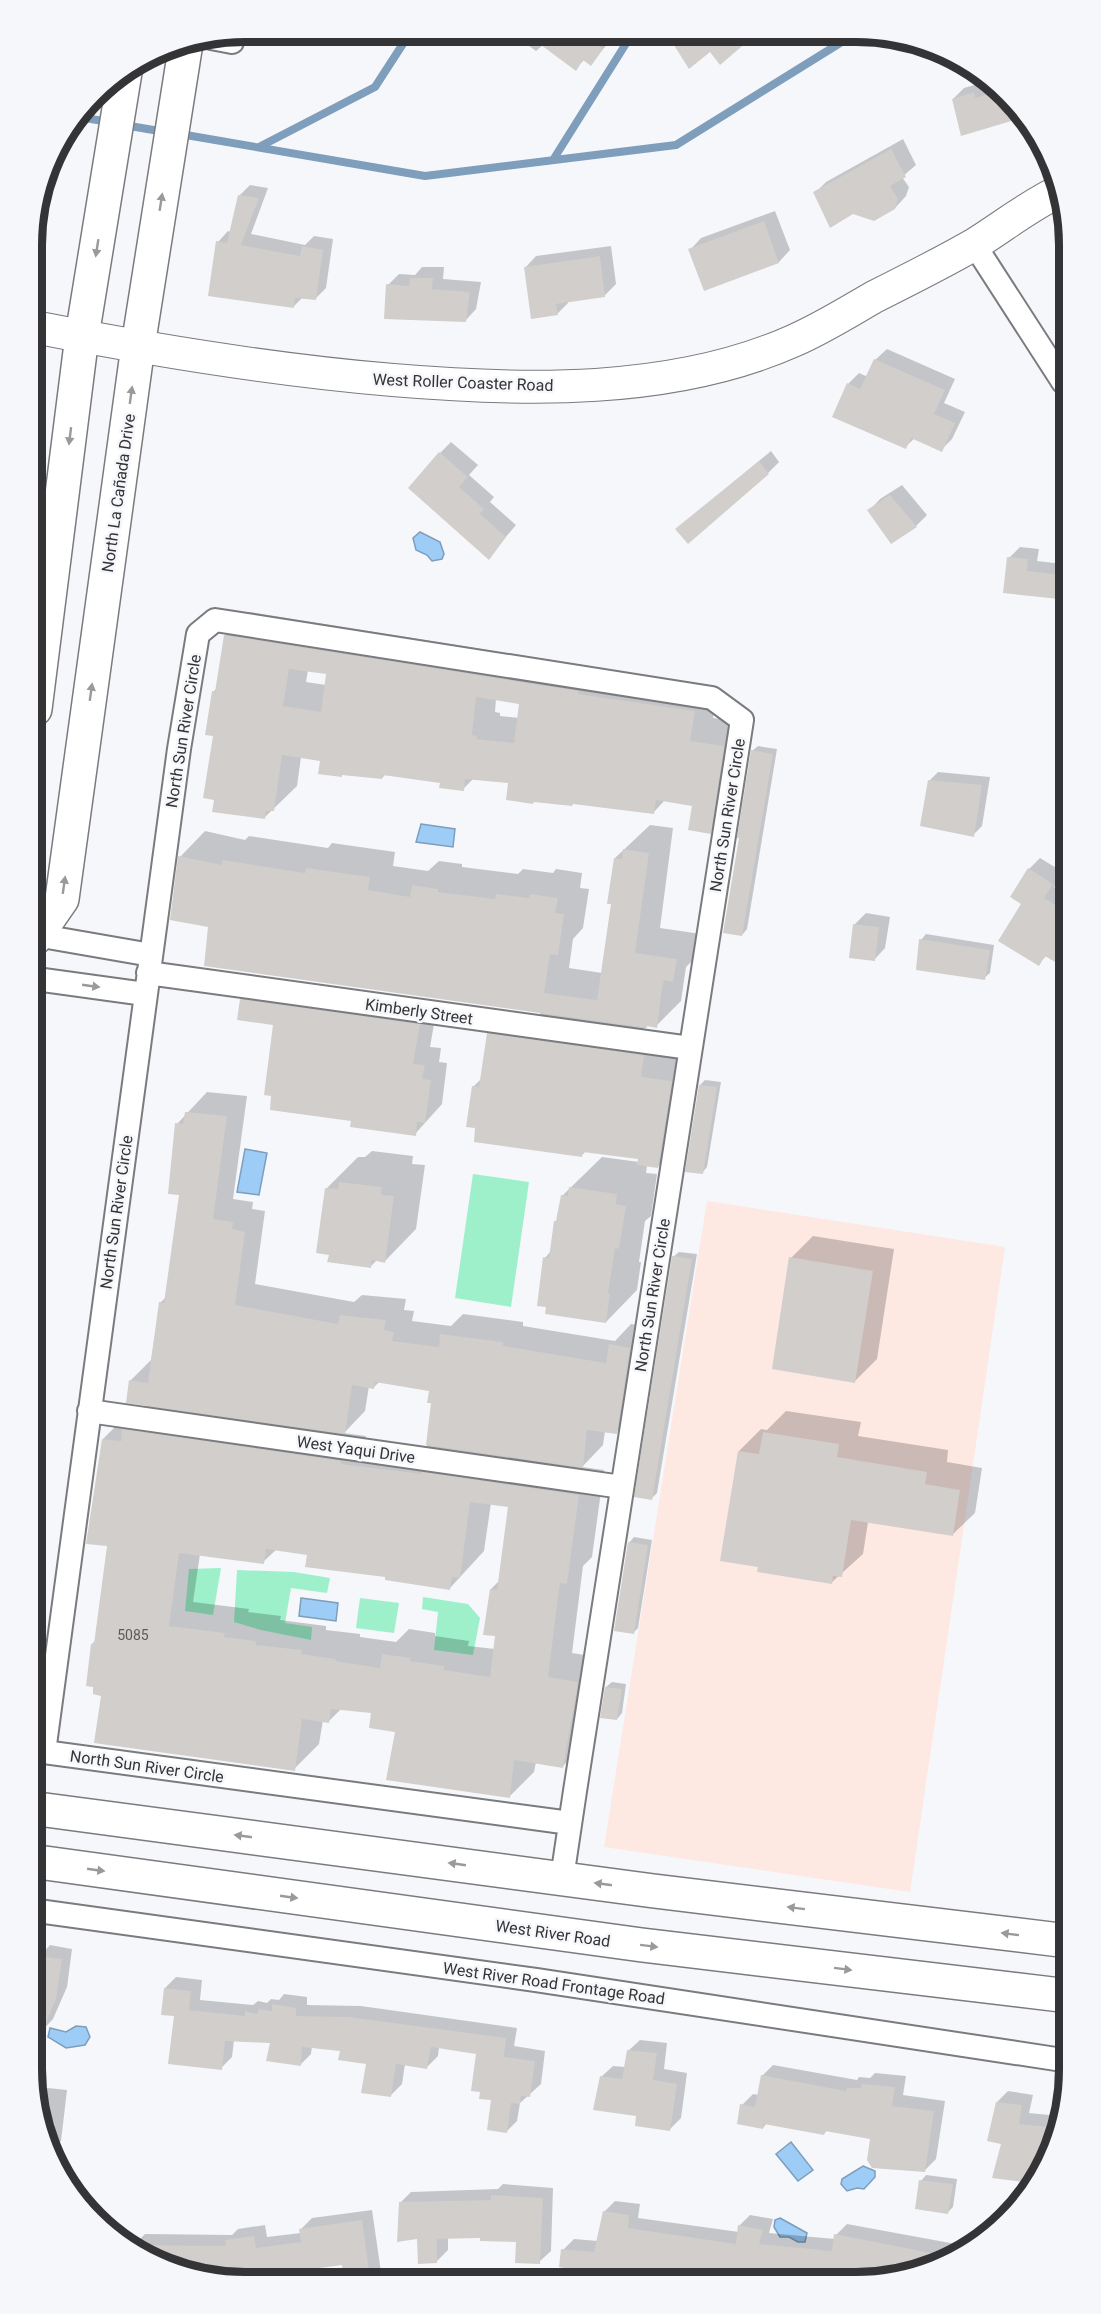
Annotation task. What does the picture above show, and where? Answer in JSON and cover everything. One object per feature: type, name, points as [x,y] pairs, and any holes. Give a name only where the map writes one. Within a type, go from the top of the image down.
[{"type":"main road","name":"North La Cañada Drive","points":[[42,927],[62,898],[138,346],[185,52]]},
{"type":"main road","points":[[42,653],[82,336],[124,82]]},
{"type":"main road","points":[[42,1810],[562,1878],[1059,1940]]},
{"type":"main road","name":"West River Road","points":[[42,1863],[642,1946],[1059,1995]]},
{"type":"street","name":"West Roller Coaster Road","points":[[42,328],[229,361],[339,375],[511,387],[576,386],[634,381],[694,371],[744,358],[793,341],[974,244],[1052,194]]},
{"type":"street","points":[[974,244],[1059,376]]},
{"type":"street","name":"North Sun River Circle","points":[[562,1878],[742,720],[711,698],[215,620],[198,634],[148,974],[44,1752],[570,1823]]},
{"type":"street","name":"Kimberly Street","points":[[42,938],[148,974]]},
{"type":"street","name":"Kimberly Street","points":[[42,979],[148,974],[690,1048]]},
{"type":"street","name":"West Yaqui Drive","points":[[89,1411],[622,1487]]},
{"type":"street","name":"West River Road Frontage Road","points":[[42,1912],[536,1980],[1059,2059]]},
{"type":"shaded area","points":[[707,1201],[1005,1247],[910,1892],[604,1847]]},
{"type":"green space","points":[[473,1174],[529,1182],[511,1307],[455,1298]]},
{"type":"green space","points":[[221,1568],[213,1615],[185,1611],[189,1569]]},
{"type":"green space","points":[[237,1570],[294,1572],[330,1578],[327,1593],[291,1588],[285,1623],[312,1627],[311,1640],[234,1622]]},
{"type":"green space","points":[[423,1597],[468,1604],[480,1618],[473,1655],[434,1650],[438,1612],[422,1609]]},
{"type":"green space","points":[[360,1598],[399,1603],[394,1633],[356,1628]]},
{"type":"water","points":[[420,532],[440,542],[444,554],[442,559],[432,561],[427,555],[416,550],[413,538]]},
{"type":"water","points":[[421,824],[455,829],[453,847],[416,842]]},
{"type":"water","points":[[245,1149],[267,1153],[259,1195],[237,1192]]},
{"type":"water","points":[[301,1598],[338,1603],[336,1621],[299,1616]]},
{"type":"water","points":[[76,2026],[86,2027],[90,2037],[85,2045],[66,2048],[48,2037],[50,2028],[66,2032]]},
{"type":"water","points":[[791,2142],[813,2170],[798,2181],[776,2154]]},
{"type":"water","points":[[863,2166],[875,2171],[875,2177],[864,2189],[857,2188],[847,2191],[841,2184],[842,2179]]},
{"type":"water","points":[[780,2218],[807,2233],[805,2242],[780,2237],[774,2227],[775,2220]]},
{"type":"building","points":[[537,42],[594,42],[603,49],[591,66],[583,60],[576,71]]},
{"type":"building","points":[[672,42],[747,42],[720,65],[710,52],[689,69]]},
{"type":"building","points":[[974,92],[975,98],[990,94],[1015,120],[961,136],[952,99]]},
{"type":"building","points":[[891,149],[906,177],[890,186],[898,199],[895,209],[874,221],[853,214],[830,228],[813,192]]},
{"type":"building","points":[[238,195],[259,198],[241,245],[300,256],[302,246],[323,250],[316,300],[295,298],[294,308],[208,296],[216,241],[227,243]]},
{"type":"building","points":[[764,221],[779,263],[704,291],[688,249]]},
{"type":"building","points":[[600,256],[605,297],[556,304],[558,315],[531,319],[524,267]]},
{"type":"building","points":[[410,278],[433,278],[432,289],[470,292],[466,322],[384,319],[386,284],[409,286]]},
{"type":"building","points":[[874,359],[945,390],[934,414],[955,423],[942,452],[911,438],[906,449],[832,417],[847,383],[860,389]]},
{"type":"building","points":[[439,452],[468,477],[459,487],[484,509],[480,514],[506,537],[489,560],[408,488]]},
{"type":"building","points":[[759,461],[769,474],[688,544],[675,529]]},
{"type":"building","points":[[890,495],[917,527],[891,544],[867,510]]},
{"type":"building","points":[[1007,557],[1028,559],[1027,571],[1059,575],[1059,599],[1003,593]]},
{"type":"building","points":[[224,635],[578,691],[578,694],[695,711],[690,741],[724,746],[711,834],[688,830],[692,806],[656,800],[654,814],[573,804],[572,806],[534,802],[533,804],[506,800],[508,783],[465,779],[464,791],[439,788],[440,783],[383,775],[382,779],[342,775],[342,777],[318,774],[320,761],[282,755],[274,811],[266,811],[265,819],[212,812],[214,800],[203,798],[213,736],[205,735],[212,691],[215,692]],"holes":[[[289,669],[326,674],[321,712],[283,706]],[[476,697],[519,704],[514,743],[476,739],[477,736],[472,735]]]},
{"type":"building","points":[[751,750],[773,754],[742,936],[723,933]]},
{"type":"building","points":[[928,780],[982,785],[974,837],[920,826]]},
{"type":"building","points":[[623,849],[649,853],[635,953],[677,959],[673,982],[664,980],[657,1028],[204,966],[208,927],[170,920],[178,856],[222,865],[222,860],[305,873],[306,868],[370,877],[368,890],[410,897],[412,885],[438,889],[438,892],[495,899],[496,894],[529,898],[530,894],[558,898],[555,913],[564,914],[558,955],[550,954],[544,993],[597,1000],[611,904],[607,904],[614,858],[622,859]]},
{"type":"building","points":[[1028,868],[1053,884],[1044,898],[1059,907],[1059,964],[1045,956],[1039,966],[998,941],[1021,904],[1010,897]]},
{"type":"building","points":[[853,924],[879,927],[875,961],[849,958]]},
{"type":"building","points":[[919,939],[990,950],[985,980],[916,970]]},
{"type":"building","points":[[240,999],[420,1024],[413,1064],[425,1065],[422,1079],[431,1080],[425,1123],[417,1122],[416,1136],[350,1127],[351,1121],[270,1110],[271,1096],[264,1095],[273,1025],[237,1020]]},
{"type":"building","points":[[487,1033],[644,1055],[641,1077],[672,1081],[658,1168],[637,1165],[638,1159],[583,1152],[582,1157],[474,1142],[475,1128],[466,1127],[472,1086],[479,1087]]},
{"type":"building","points":[[699,1085],[717,1087],[703,1174],[685,1172]]},
{"type":"building","points":[[185,1112],[227,1116],[213,1219],[233,1222],[232,1229],[245,1232],[235,1305],[338,1324],[340,1315],[386,1320],[384,1330],[394,1332],[392,1341],[439,1347],[440,1334],[503,1342],[503,1346],[606,1363],[609,1344],[630,1348],[617,1434],[587,1430],[583,1468],[426,1445],[431,1403],[427,1403],[429,1391],[375,1382],[374,1389],[352,1385],[345,1434],[126,1403],[129,1380],[148,1383],[159,1302],[164,1303],[179,1195],[168,1194],[175,1123],[183,1124]]},
{"type":"building","points":[[339,1182],[382,1187],[381,1195],[394,1196],[385,1263],[372,1260],[371,1268],[327,1262],[329,1255],[316,1253],[325,1188],[338,1189]]},
{"type":"building","points":[[569,1187],[617,1194],[616,1204],[626,1206],[619,1249],[615,1248],[606,1323],[545,1314],[546,1307],[537,1306],[543,1257],[549,1258],[554,1221],[556,1221],[561,1195],[568,1196]]},
{"type":"building","points":[[672,1256],[692,1259],[652,1500],[634,1497]]},
{"type":"building","points":[[789,1257],[873,1271],[855,1383],[772,1369]]},
{"type":"building","points":[[122,1429],[341,1461],[341,1464],[422,1474],[422,1472],[579,1495],[567,1584],[560,1583],[548,1677],[578,1682],[563,1768],[514,1760],[510,1798],[386,1780],[395,1732],[369,1728],[371,1713],[331,1709],[329,1723],[302,1719],[295,1771],[94,1743],[101,1696],[93,1694],[93,1687],[86,1686],[107,1546],[86,1544],[102,1439],[121,1441]],"holes":[[[470,1502],[508,1507],[497,1590],[490,1589],[483,1635],[495,1636],[490,1677],[444,1670],[444,1666],[382,1654],[380,1668],[335,1661],[336,1659],[301,1654],[302,1650],[256,1645],[256,1641],[224,1637],[225,1633],[169,1626],[179,1553],[264,1564],[266,1549],[307,1555],[305,1567],[385,1577],[385,1580],[450,1590],[452,1577],[460,1578]]]},
{"type":"building","points":[[763,1432],[839,1444],[837,1457],[927,1472],[925,1484],[960,1490],[953,1536],[851,1520],[842,1577],[833,1576],[832,1584],[757,1572],[758,1567],[720,1561],[738,1451],[759,1454]]},
{"type":"building","points":[[628,1542],[648,1545],[634,1634],[614,1631]]},
{"type":"building","points":[[605,1687],[622,1689],[617,1720],[600,1718]]},
{"type":"building","points":[[42,1956],[62,1959],[56,1999],[42,2032]]},
{"type":"building","points":[[164,1988],[191,1991],[189,2010],[245,2016],[245,2011],[257,2014],[259,2009],[272,2011],[272,2004],[296,2008],[296,2016],[349,2017],[506,2038],[504,2057],[535,2061],[530,2097],[521,2096],[520,2104],[511,2103],[507,2133],[487,2130],[491,2100],[479,2099],[480,2092],[471,2091],[476,2054],[431,2047],[427,2069],[396,2064],[391,2097],[361,2093],[366,2064],[338,2060],[340,2051],[302,2047],[301,2066],[266,2061],[270,2043],[225,2041],[222,2070],[168,2064],[174,2016],[161,2015]]},
{"type":"building","points":[[627,2050],[657,2053],[653,2080],[677,2084],[670,2131],[635,2126],[636,2116],[593,2110],[600,2076],[622,2079]]},
{"type":"building","points":[[761,2075],[846,2091],[847,2088],[861,2088],[862,2084],[895,2087],[892,2106],[934,2111],[925,2172],[872,2168],[867,2160],[870,2139],[825,2131],[824,2135],[764,2124],[763,2129],[737,2124],[740,2104],[755,2107]]},
{"type":"building","points":[[996,2102],[1022,2105],[1019,2124],[1050,2127],[1044,2146],[1025,2182],[992,2178],[1001,2144],[987,2141]]},
{"type":"building","points":[[919,2180],[953,2184],[948,2214],[915,2209]]},
{"type":"building","points":[[491,2195],[543,2198],[540,2264],[515,2263],[516,2242],[480,2241],[480,2238],[437,2239],[437,2263],[418,2264],[417,2239],[397,2242],[399,2202],[491,2200]]},
{"type":"building","points":[[603,2211],[629,2215],[628,2228],[736,2244],[738,2225],[763,2230],[759,2244],[832,2251],[834,2234],[938,2254],[908,2265],[856,2272],[582,2272],[559,2267],[561,2249],[594,2252]]},
{"type":"building","points":[[362,2220],[369,2272],[343,2272],[342,2265],[290,2272],[232,2272],[180,2261],[145,2245],[226,2246],[225,2240],[254,2236],[256,2248],[301,2242],[299,2229]]},
{"type":"waterway","points":[[259,147],[375,87],[404,42]]},
{"type":"waterway","points":[[553,160],[627,42]]},
{"type":"waterway","points":[[180,134],[425,176],[676,145],[842,42]]},
{"type":"waterway","points":[[87,118],[109,122]]},
{"type":"waterway","points":[[124,125],[165,132]]}]
